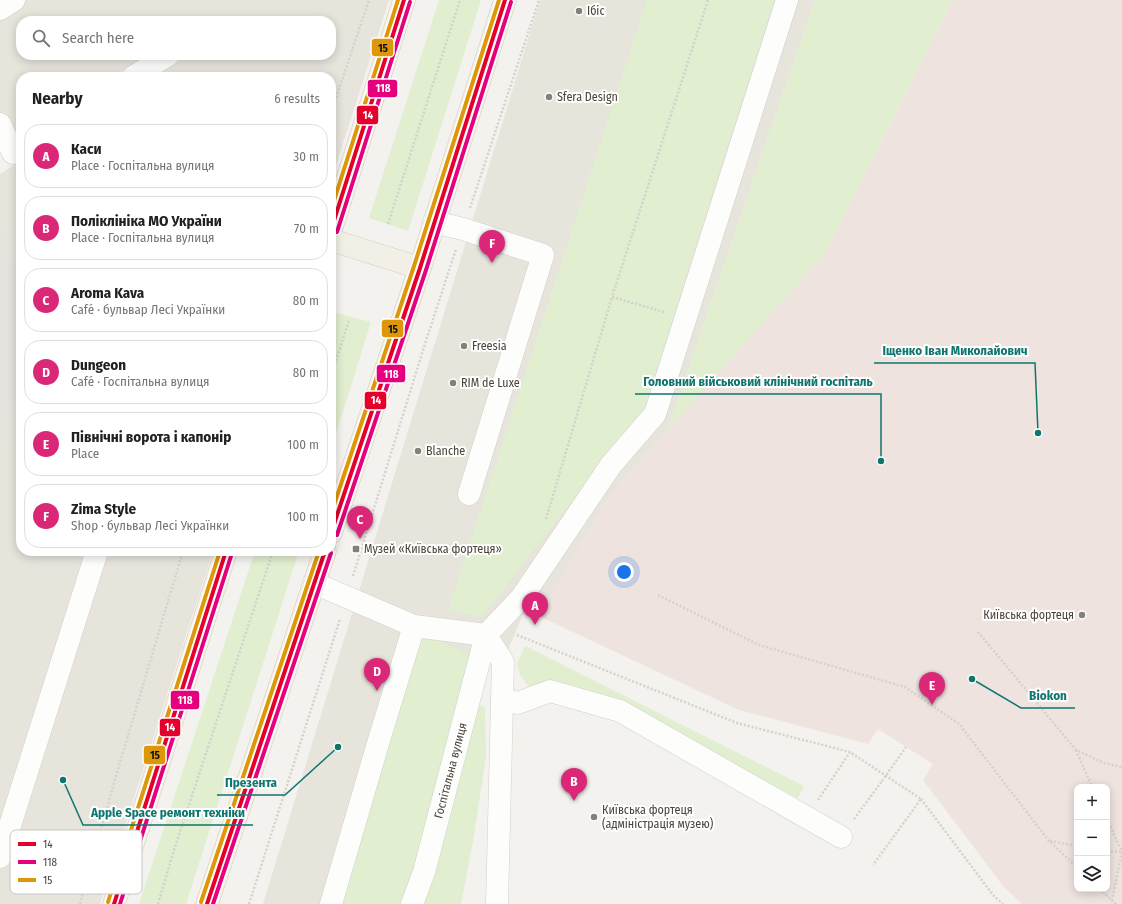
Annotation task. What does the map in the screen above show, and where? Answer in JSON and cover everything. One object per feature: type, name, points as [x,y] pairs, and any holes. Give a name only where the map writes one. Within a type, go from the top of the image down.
[{"type":"main road","points":[[336,214],[404,0]]},
{"type":"main road","points":[[336,518],[420,268],[505,0]]},
{"type":"main road","points":[[336,242],[420,268]]},
{"type":"main road","points":[[137,830],[224,556]]},
{"type":"main road","points":[[207,904],[323,556]]},
{"type":"main road","points":[[114,904],[117,894]]},
{"type":"street","points":[[0,9],[14,0]]},
{"type":"street","points":[[486,635],[522,597],[611,465],[655,414],[787,0]]},
{"type":"street","points":[[141,72],[160,60]]},
{"type":"street","points":[[0,124],[11,155]]},
{"type":"street","points":[[434,222],[463,229],[543,255],[470,494]]},
{"type":"street","points":[[0,857],[95,556]]},
{"type":"street","points":[[314,583],[414,626],[486,635]]},
{"type":"street","points":[[331,904],[414,626]]},
{"type":"street","points":[[486,635],[503,662],[497,904]]},
{"type":"street","name":"Госпітальна вулиця","points":[[412,904],[424,872],[486,635]]},
{"type":"street","points":[[502,699],[518,703],[550,691],[620,711],[841,837]]},
{"type":"path","points":[[336,98],[369,0]]},
{"type":"path","points":[[388,224],[460,0]]},
{"type":"path","points":[[249,904],[347,598],[424,347],[538,0]]},
{"type":"path","points":[[545,522],[612,297],[708,0]]},
{"type":"path","points":[[612,297],[686,318]]},
{"type":"path","points":[[336,360],[349,320]]},
{"type":"path","points":[[101,830],[182,556]]},
{"type":"path","points":[[158,904],[174,850],[271,556]]},
{"type":"path","points":[[658,595],[759,645],[905,687],[959,724],[1049,841],[1074,864]]},
{"type":"path","points":[[978,632],[1076,750],[1091,784]]},
{"type":"path","points":[[514,634],[737,724],[850,752],[921,799],[993,895],[1003,904]]},
{"type":"path","points":[[841,837],[906,747]]},
{"type":"path","points":[[1076,750],[1104,763],[1122,767]]},
{"type":"path","points":[[823,792],[850,752]]},
{"type":"path","points":[[873,865],[921,799]]},
{"type":"path","points":[[1107,820],[1122,852],[1112,900]]},
{"type":"path","points":[[1049,841],[1074,845]]},
{"type":"path","points":[[1110,851],[1122,852]]},
{"type":"path","points":[[1103,892],[1116,904]]},
{"type":"path","points":[[80,904],[83,894]]},
{"type":"shaded area","points":[[0,0],[389,0],[336,165],[336,72],[160,72],[178,60],[336,60],[336,16],[16,16],[16,60],[139,60],[120,72],[16,72],[16,137],[0,147]]},
{"type":"shaded area","points":[[540,0],[815,0],[667,431],[612,492],[539,616],[525,610],[503,662],[489,661],[431,904],[263,904]]},
{"type":"shaded area","points":[[953,0],[1122,0],[1122,904],[1022,904],[1003,886],[923,780],[933,764],[878,729],[868,744],[739,710],[539,616],[612,492],[826,252]]},
{"type":"shaded area","points":[[16,164],[16,556],[211,556],[124,830],[10,830],[10,894],[103,894],[100,904],[0,904],[0,174]]},
{"type":"shaded area","points":[[0,233],[16,257],[16,404],[0,438]]},
{"type":"green space","points":[[439,0],[481,0],[408,231],[369,218]]},
{"type":"green space","points":[[647,0],[774,0],[645,406],[482,617],[448,610]]},
{"type":"green space","points":[[815,0],[953,0],[826,252],[667,431]]},
{"type":"green space","points":[[336,313],[371,322],[336,434]]},
{"type":"green space","points":[[253,556],[297,556],[186,904],[139,904]]},
{"type":"green space","points":[[436,639],[469,655],[416,862],[401,904],[341,904],[413,640]]},
{"type":"green space","points":[[525,646],[804,786],[798,798],[571,685],[539,689],[528,686],[520,675],[517,664]]},
{"type":"green space","points":[[474,704],[485,707],[486,756],[474,836],[461,904],[418,904]]},
{"type":"transit line","name":"15","points":[[336,194],[398,0]]},
{"type":"transit line","name":"14","points":[[336,214],[404,0]]},
{"type":"transit line","name":"15","points":[[336,499],[414,266],[499,0]]},
{"type":"transit line","name":"14","points":[[336,518],[420,268],[505,0]]},
{"type":"transit line","name":"118","points":[[337,232],[410,2]]},
{"type":"transit line","name":"118","points":[[337,535],[426,270],[511,2]]},
{"type":"transit line","name":"15","points":[[131,830],[218,556]]},
{"type":"transit line","name":"14","points":[[137,830],[224,556]]},
{"type":"transit line","name":"118","points":[[142,835],[231,556]]},
{"type":"transit line","name":"15","points":[[201,902],[317,556]]},
{"type":"transit line","name":"14","points":[[207,904],[323,556]]},
{"type":"transit line","name":"118","points":[[213,904],[330,556]]},
{"type":"transit line","name":"15","points":[[108,902],[111,894]]},
{"type":"transit line","name":"14","points":[[114,904],[117,894]]},
{"type":"transit line","name":"118","points":[[120,904],[123,894]]},
{"type":"place","name":"Ібіс","points":[[579,11]]},
{"type":"place","name":"Sfera Design","points":[[549,97]]},
{"type":"place","name":"Zima Style","points":[[492,263]]},
{"type":"place","name":"Freesia","points":[[464,346]]},
{"type":"place","name":"RIM de Luxe","points":[[453,383]]},
{"type":"place","name":"Іщенко Іван Миколайович","points":[[1038,433]]},
{"type":"place","name":"Blanche","points":[[418,451]]},
{"type":"place","name":"Головний військовий клінічний госпіталь","points":[[881,461]]},
{"type":"place","name":"Aroma Kava","points":[[360,539]]},
{"type":"place","name":"Музей «Київська фортеця»","points":[[356,549]]},
{"type":"place","name":"Київська фортеця","points":[[1082,615]]},
{"type":"place","name":"Каси","points":[[535,625]]},
{"type":"place","name":"Biokon","points":[[972,679]]},
{"type":"place","name":"Dungeon","points":[[377,691]]},
{"type":"place","name":"Північні ворота і капонір","points":[[932,705]]},
{"type":"place","name":"Презента","points":[[338,747]]},
{"type":"place","name":"Apple Space ремонт техніки","points":[[63,780]]},
{"type":"place","name":"Поліклініка МО України","points":[[574,801]]},
{"type":"place","name":"Київська фортеця (адміністрація музею)","points":[[594,817]]}]
